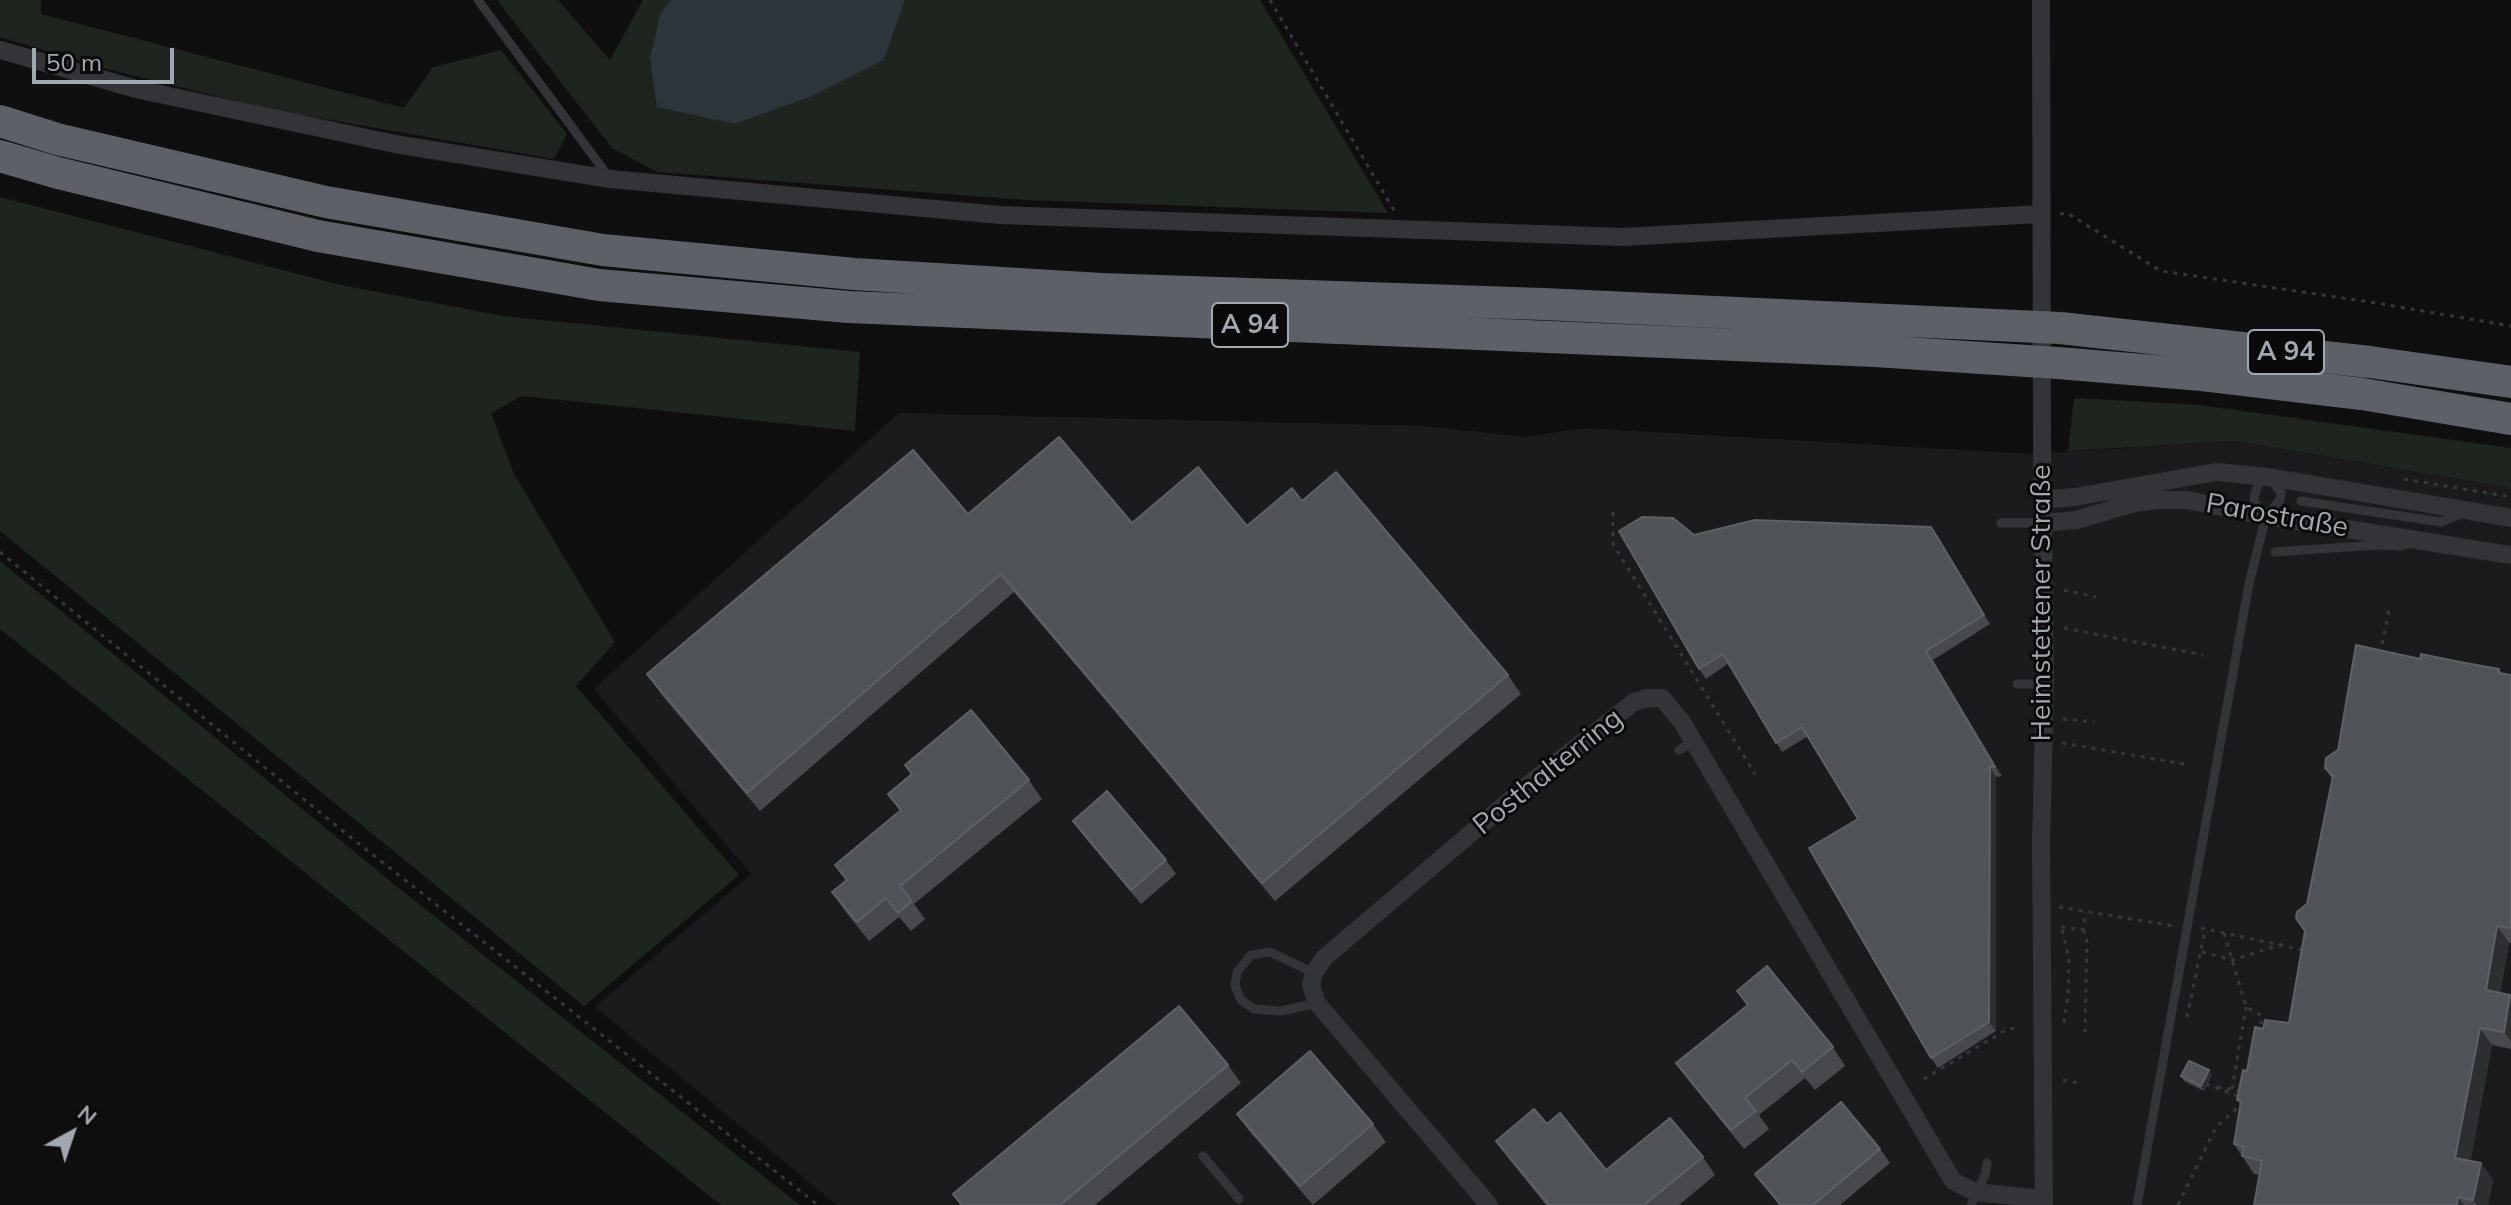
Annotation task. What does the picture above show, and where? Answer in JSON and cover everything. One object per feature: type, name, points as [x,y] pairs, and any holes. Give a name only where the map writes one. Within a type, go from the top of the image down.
[{"type":"highway","name":"A 94","points":[[0,121],[57,139],[326,202],[603,250],[854,274],[1101,289],[1574,305],[2060,328],[2370,362],[2511,382]]},
{"type":"highway","name":"A 94","points":[[0,156],[318,236],[599,285],[849,307],[1875,351],[2058,363],[2318,389],[2511,419]]},
{"type":"street","name":"Heimstettener Straße","points":[[2041,0],[2044,1202]]},
{"type":"street","points":[[0,50],[136,89],[395,144],[610,179],[1000,215],[1623,237],[2040,214]]},
{"type":"street","name":"Parostraße","points":[[2042,500],[2216,472],[2268,477],[2511,518]]},
{"type":"street","name":"Parostraße","points":[[2043,523],[2076,520],[2134,503],[2187,500],[2263,525],[2418,540],[2511,555]]},
{"type":"street","name":"Posthalterring","points":[[1314,973],[1324,958],[1529,784],[1634,702],[1662,698],[1682,722],[1686,746],[1953,1181],[1973,1198]]},
{"type":"street","points":[[1314,973],[1311,985],[1317,1003],[1489,1205]]},
{"type":"street","points":[[1973,1198],[2044,1202]]},
{"type":"lane","points":[[478,0],[610,179]]},
{"type":"lane","points":[[2137,1205],[2255,559],[2263,525],[2280,500],[2281,492],[2268,477],[2258,484],[2254,502],[2263,525]]},
{"type":"lane","points":[[2301,501],[2441,522],[2467,511]]},
{"type":"lane","points":[[2001,523],[2043,523]]},
{"type":"lane","points":[[2275,552],[2401,546],[2418,540]]},
{"type":"lane","points":[[2017,684],[2045,684]]},
{"type":"lane","points":[[1314,973],[1270,952],[1251,955],[1237,972],[1235,986],[1241,1000],[1254,1009],[1281,1011],[1317,1003]]},
{"type":"lane","points":[[1203,1156],[1239,1199]]},
{"type":"lane","points":[[1973,1198],[1985,1175],[1987,1163]]},
{"type":"path","points":[[1270,0],[1405,229]]},
{"type":"path","points":[[2040,214],[2067,213],[2161,271],[2511,326]]},
{"type":"path","points":[[1613,512],[1613,544],[1755,774]]},
{"type":"path","points":[[0,552],[344,832],[818,1205]]},
{"type":"path","points":[[2060,589],[2096,597]]},
{"type":"path","points":[[2380,656],[2389,610]]},
{"type":"path","points":[[2060,627],[2203,655]]},
{"type":"path","points":[[2059,719],[2094,722]]},
{"type":"path","points":[[2059,743],[2184,764]]},
{"type":"path","points":[[2058,907],[2069,958],[2062,1036]]},
{"type":"path","points":[[2085,1032],[2087,936],[2083,930],[2086,912]]},
{"type":"path","points":[[2061,927],[2083,930]]},
{"type":"path","points":[[2224,932],[2246,1007],[2232,1089]]},
{"type":"path","points":[[2200,952],[2233,960],[2282,944]]},
{"type":"path","points":[[2246,1007],[2262,1016],[2259,1031]]},
{"type":"path","points":[[1924,1079],[2004,1031],[2019,1027]]},
{"type":"path","points":[[2178,1205],[2216,1127],[2247,1099],[2195,1079]]},
{"type":"path","points":[[2063,1092],[2063,1080],[2083,1084]]},
{"type":"path","points":[[2211,1086],[2249,1092]]},
{"type":"shaded area","points":[[0,0],[41,0],[41,14],[404,108],[433,67],[501,50],[567,134],[554,159],[273,110],[103,68],[0,37]]},
{"type":"shaded area","points":[[497,0],[558,0],[610,60],[643,0],[671,0],[661,12],[735,124],[810,97],[884,60],[905,0],[1260,0],[1388,213],[1025,200],[657,172],[612,148]]},
{"type":"shaded area","points":[[671,0],[905,0],[884,60],[810,97],[735,124],[657,107],[650,58],[661,12]]},
{"type":"shaded area","points":[[0,197],[341,285],[503,316],[860,352],[855,431],[522,396],[491,413],[514,474],[615,642],[576,686],[739,875],[584,1006],[0,531]]},
{"type":"shaded area","points":[[2074,398],[2200,405],[2511,448],[2511,488],[2236,441],[2068,451]]},
{"type":"shaded area","points":[[899,413],[1423,426],[1526,437],[1584,428],[2031,454],[2236,441],[2511,488],[2511,1205],[837,1205],[595,1007],[751,874],[594,689]]},
{"type":"shaded area","points":[[0,561],[395,885],[800,1205],[721,1205],[0,629]]},
{"type":"building","points":[[1059,437],[1132,523],[1198,467],[1247,526],[1292,488],[1302,501],[1336,472],[1508,675],[1262,883],[1001,574],[747,793],[647,674],[913,450],[968,514]]},
{"type":"building","points":[[1642,517],[1673,518],[1694,535],[1755,520],[1931,527],[1984,615],[1926,651],[1995,767],[1990,767],[1989,1022],[1931,1058],[1809,848],[1858,819],[1802,727],[1776,743],[1723,654],[1699,669],[1619,531]]},
{"type":"building","points":[[2356,645],[2420,659],[2421,654],[2499,669],[2499,673],[2511,675],[2511,928],[2497,926],[2486,990],[2510,995],[2504,1032],[2480,1028],[2455,1158],[2481,1163],[2473,1200],[2458,1197],[2457,1205],[2254,1205],[2262,1161],[2242,1156],[2244,1147],[2234,1144],[2241,1101],[2237,1100],[2243,1070],[2247,1071],[2255,1027],[2263,1029],[2265,1020],[2289,1023],[2305,931],[2296,918],[2297,912],[2307,904],[2333,776],[2325,768],[2326,758],[2338,750]]},
{"type":"building","points":[[971,710],[1029,780],[900,886],[912,901],[898,913],[886,898],[857,922],[832,892],[847,880],[835,865],[901,810],[888,794],[912,774],[905,765]]},
{"type":"building","points":[[1107,791],[1166,860],[1131,890],[1073,821]]},
{"type":"building","points":[[1767,966],[1833,1047],[1802,1072],[1792,1060],[1745,1098],[1756,1111],[1731,1130],[1676,1063],[1748,1005],[1737,991]]},
{"type":"building","points":[[1179,1006],[1228,1065],[1060,1205],[962,1205],[953,1194]]},
{"type":"building","points":[[1310,1051],[1373,1124],[1300,1186],[1237,1114]]},
{"type":"building","points":[[2189,1061],[2209,1070],[2201,1086],[2181,1076]]},
{"type":"building","points":[[1841,1102],[1880,1149],[1813,1205],[1781,1205],[1755,1174]]},
{"type":"building","points":[[1534,1109],[1547,1124],[1560,1113],[1606,1170],[1670,1118],[1703,1157],[1644,1205],[1549,1205],[1496,1141]]}]
